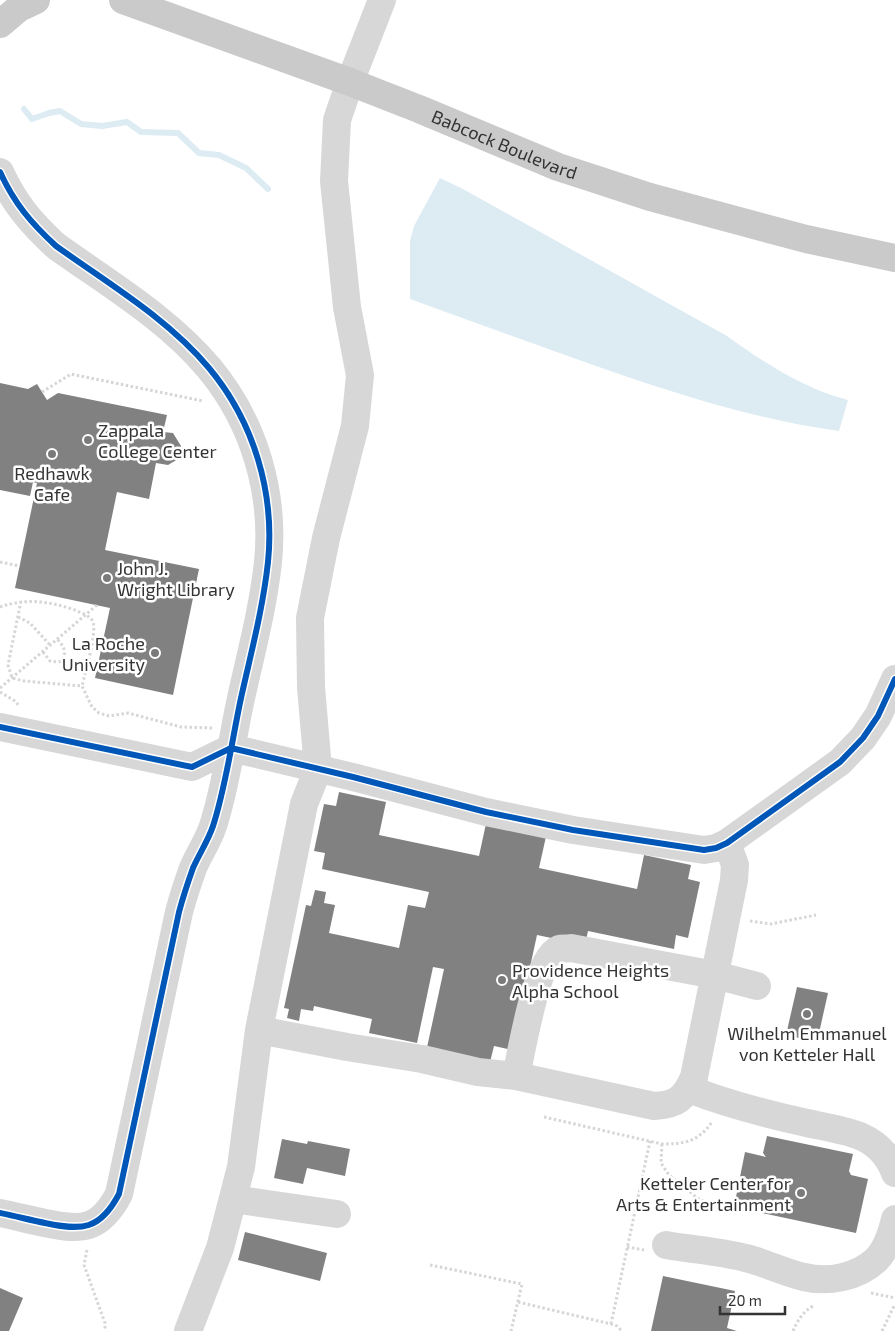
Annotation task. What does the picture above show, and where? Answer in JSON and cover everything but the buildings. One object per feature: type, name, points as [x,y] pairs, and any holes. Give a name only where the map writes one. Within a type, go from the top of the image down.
[{"type":"main road","points":[[0,24],[19,8],[36,0]]},
{"type":"main road","name":"Babcock Boulevard","points":[[123,0],[350,82],[558,167],[650,197],[806,239],[895,258]]},
{"type":"street","points":[[188,1331],[220,1248],[241,1167],[259,1030],[304,804],[318,769],[310,687],[310,618],[326,538],[355,426],[360,375],[347,307],[334,181],[337,120],[382,0]]},
{"type":"street","points":[[0,172],[14,200],[38,230],[56,246],[176,333],[210,370],[237,408],[252,441],[265,486],[268,524],[268,560],[261,605],[230,748],[213,824],[194,866],[179,912],[119,1194],[111,1210],[101,1219],[87,1226],[75,1228],[62,1227],[0,1213]]},
{"type":"street","points":[[0,727],[192,767],[230,748],[486,812],[573,830],[704,850],[728,843],[840,762],[863,738],[878,716],[895,679]]},
{"type":"street","points":[[259,1030],[422,1059],[478,1072],[516,1076],[654,1106],[667,1105],[683,1097],[694,1077],[735,865],[728,843]]},
{"type":"street","points":[[516,1076],[537,983],[551,956],[560,949],[571,948],[715,976],[756,986]]},
{"type":"street","points":[[689,1089],[746,1109],[861,1136],[882,1150],[890,1161],[895,1173]]},
{"type":"street","points":[[233,1199],[338,1214]]},
{"type":"street","points":[[666,1245],[752,1260],[804,1277],[834,1279],[855,1272],[876,1260],[890,1236],[895,1219]]},
{"type":"path","points":[[42,392],[70,374],[237,408]]},
{"type":"path","points":[[0,562],[20,566]]},
{"type":"path","points":[[0,607],[21,601],[40,601],[86,614],[93,621],[94,632],[82,686],[92,707],[99,713],[109,716],[128,713],[181,727],[214,728],[230,748]]},
{"type":"path","points":[[12,678],[8,665],[21,601]]},
{"type":"path","points":[[0,688],[97,605]]},
{"type":"path","points":[[18,617],[30,623],[50,646]]},
{"type":"path","points":[[43,651],[50,661],[62,661],[65,649],[57,639]]},
{"type":"path","points":[[12,678],[24,681],[82,686]]},
{"type":"path","points":[[0,692],[15,701],[20,707]]},
{"type":"path","points":[[726,919],[772,924],[816,915]]},
{"type":"path","points":[[544,1117],[662,1144],[675,1144],[699,1137],[717,1115]]},
{"type":"path","points":[[611,1324],[650,1141]]},
{"type":"path","points":[[662,1144],[661,1163],[669,1175],[700,1200],[733,1209]]},
{"type":"path","points":[[87,1226],[89,1240],[84,1265],[105,1323],[105,1331]]},
{"type":"path","points":[[430,1265],[522,1284],[511,1331]]},
{"type":"path","points":[[518,1302],[611,1324],[617,1326],[622,1331]]},
{"type":"path","points":[[882,1331],[895,1304]]},
{"type":"shaded area","points":[[440,178],[727,336],[784,374],[816,389],[848,400],[839,431],[773,419],[675,392],[579,360],[410,299],[410,241],[414,226]]},
{"type":"waterway","points":[[24,109],[32,119],[60,111],[81,124],[102,126],[127,122],[141,132],[178,133],[199,153],[219,155],[246,168],[268,189]]},
{"type":"cycle path","points":[[0,172],[17,203],[31,221],[56,246],[137,302],[175,333],[193,350],[225,389],[238,411],[258,459],[268,510],[269,536],[268,562],[263,596],[222,795],[209,837],[193,868],[179,912],[119,1194],[105,1215],[89,1225],[80,1227],[58,1226],[0,1213]]},
{"type":"cycle path","points":[[0,727],[192,767],[231,748],[353,777],[486,812],[573,830],[704,850],[716,848],[727,843],[840,762],[863,738],[878,716],[895,679]]},
{"type":"place","name":"Zappala College Center","points":[[88,440]]},
{"type":"place","name":"Redhawk Cafe","points":[[52,454]]},
{"type":"place","name":"John J. Wright Library","points":[[107,578]]},
{"type":"place","name":"La Roche University","points":[[155,653]]},
{"type":"place","name":"Providence Heights Alpha School","points":[[502,980]]},
{"type":"place","name":"Wilhelm Emmanuel von Ketteler Hall","points":[[807,1014]]},
{"type":"place","name":"Ketteler Center for Arts & Entertainment","points":[[801,1193]]}]
